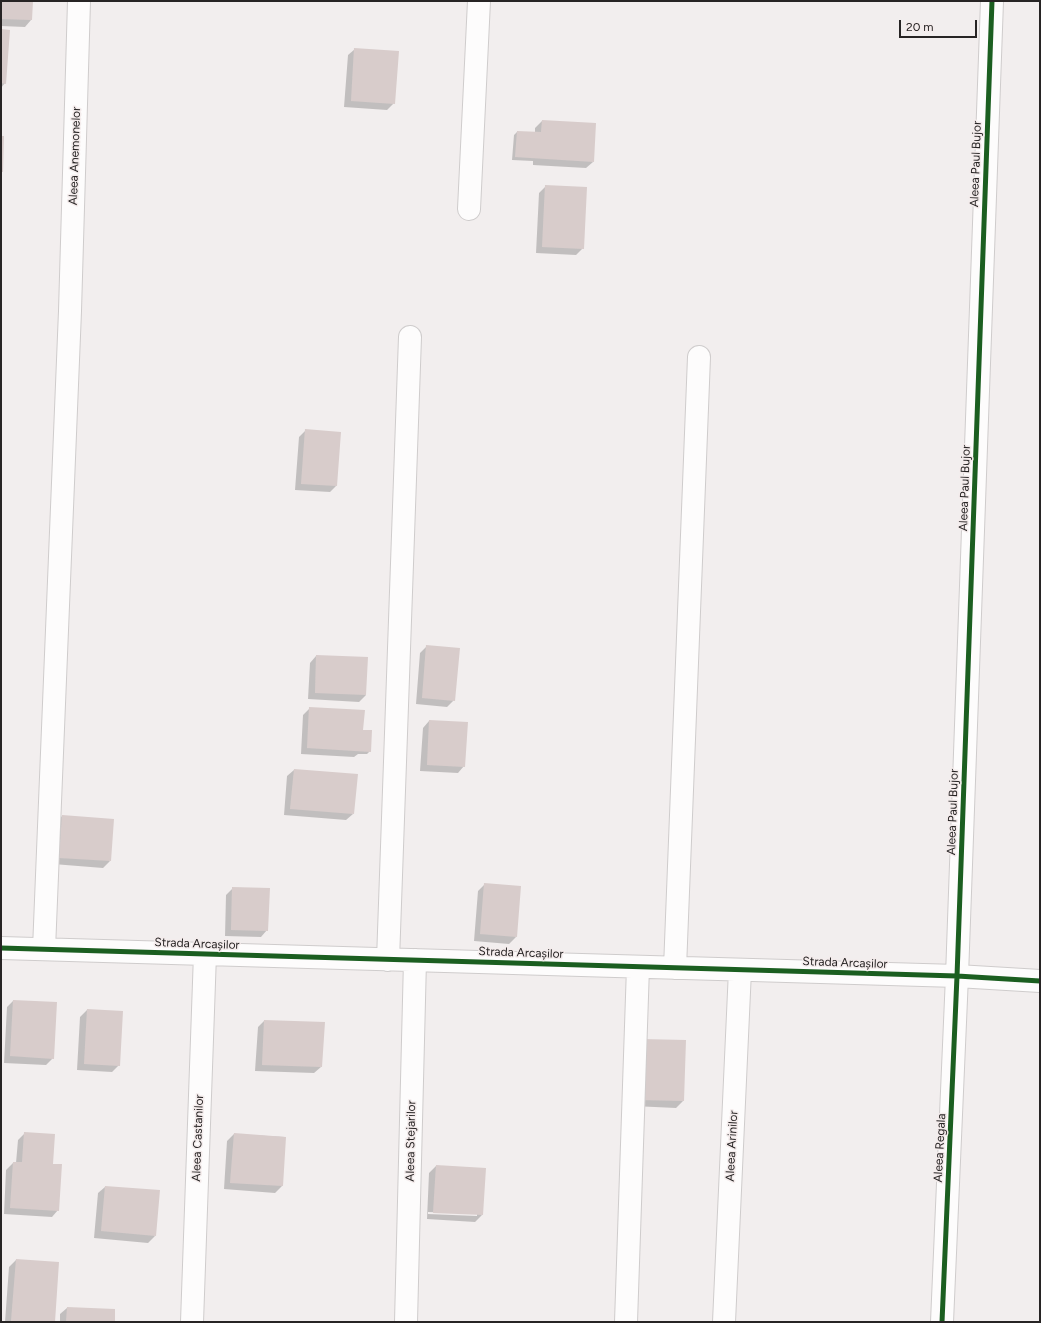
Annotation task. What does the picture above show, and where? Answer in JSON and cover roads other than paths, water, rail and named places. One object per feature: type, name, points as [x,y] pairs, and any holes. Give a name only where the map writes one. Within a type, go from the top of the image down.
[{"type":"street","name":"Aleea Anemonelor","points":[[44,950],[70,311],[79,1]]},
{"type":"street","points":[[469,209],[479,1]]},
{"type":"street","name":"Aleea Paul Bujor","points":[[958,976],[992,1]]},
{"type":"street","points":[[388,960],[410,337]]},
{"type":"street","points":[[675,968],[699,357]]},
{"type":"street","points":[[1,948],[1,959]]},
{"type":"street","name":"Strada Arcașilor","points":[[1,948],[958,976],[1040,981]]},
{"type":"street","name":"Aleea Castanilor","points":[[192,1322],[205,954]]},
{"type":"street","name":"Aleea Stejarilor","points":[[406,1322],[415,960]]},
{"type":"street","points":[[626,1322],[638,967]]},
{"type":"street","name":"Aleea Arinilor","points":[[724,1322],[740,970]]},
{"type":"street","name":"Aleea Regala","points":[[942,1322],[958,976]]}]
